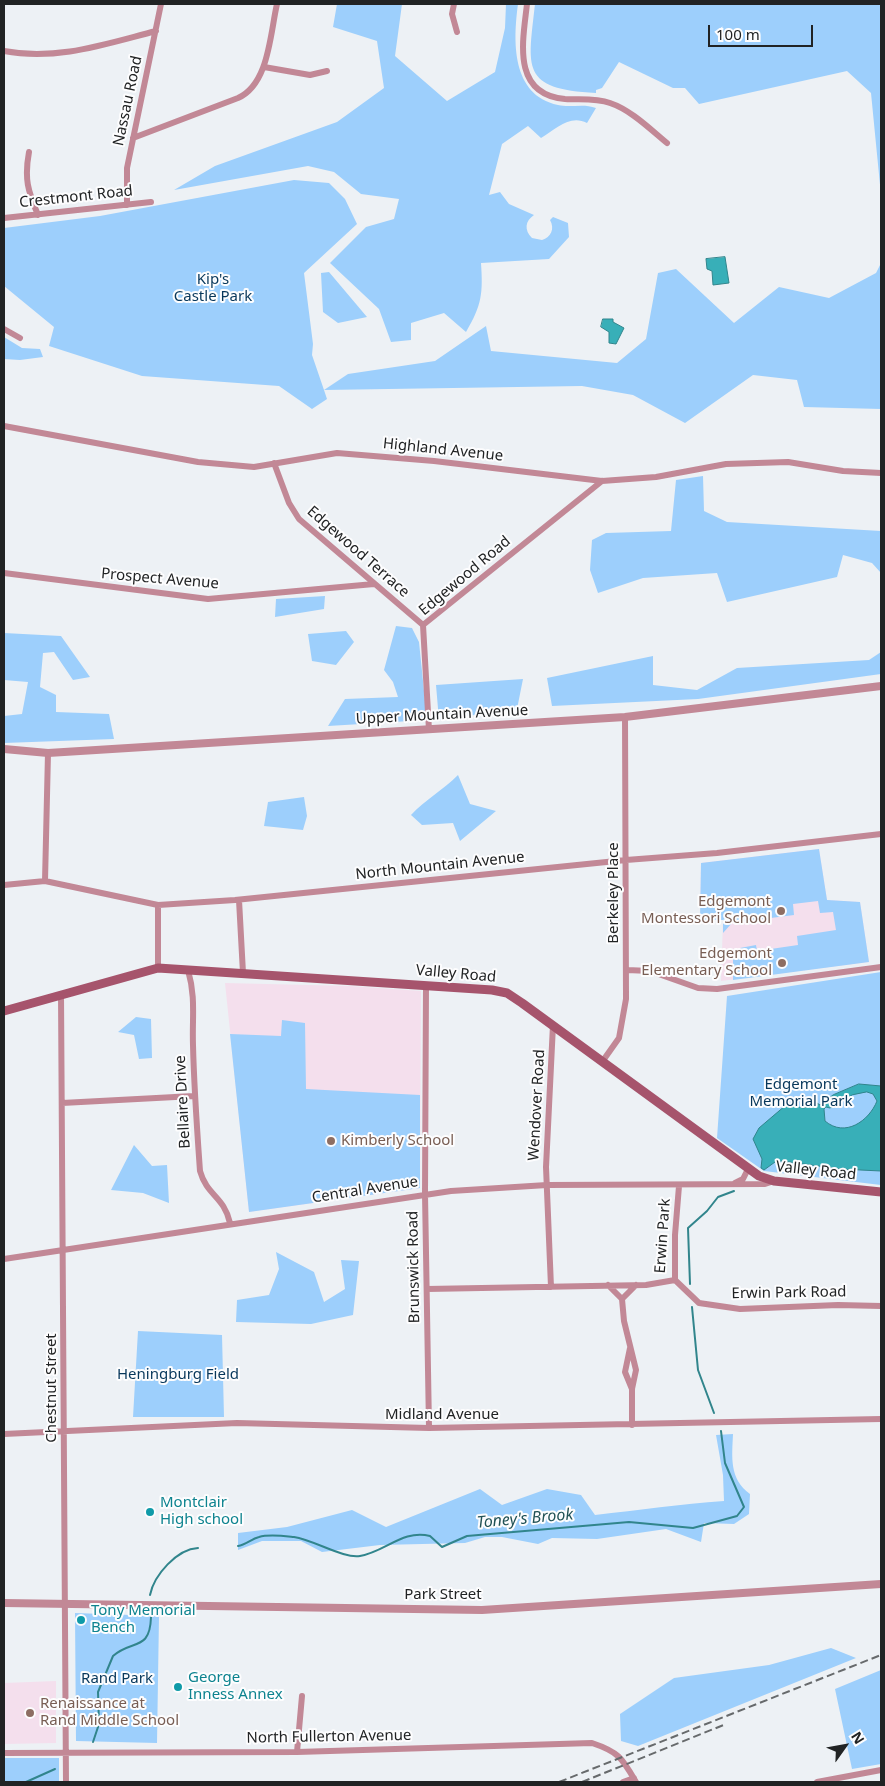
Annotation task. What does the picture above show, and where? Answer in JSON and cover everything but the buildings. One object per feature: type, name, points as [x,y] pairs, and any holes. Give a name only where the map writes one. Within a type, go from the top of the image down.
[{"type":"main road","name":"Valley Road","points":[[4,1011],[158,968],[483,988],[507,993],[748,1170],[774,1182],[881,1192]]},
{"type":"street","name":"Nassau Road","points":[[127,205],[127,168],[161,4]]},
{"type":"street","points":[[133,138],[243,96],[258,82],[264,67],[276,4]]},
{"type":"street","points":[[454,4],[452,14],[457,32]]},
{"type":"street","points":[[526,4],[522,61],[526,73],[538,88],[559,98],[599,100],[616,105],[666,143]]},
{"type":"street","points":[[4,51],[29,55],[58,55],[156,31]]},
{"type":"street","points":[[264,67],[310,74],[327,71]]},
{"type":"street","points":[[29,152],[26,171],[27,189],[38,215]]},
{"type":"street","name":"Crestmont Road","points":[[4,218],[151,202]]},
{"type":"street","points":[[4,329],[20,338]]},
{"type":"street","name":"Highland Avenue","points":[[4,426],[198,462],[254,467],[337,453],[434,460],[602,480],[656,477],[726,464],[788,462],[843,471],[881,473]]},
{"type":"street","name":"Edgewood Terrace","points":[[274,463],[289,503],[298,519],[424,625]]},
{"type":"street","name":"Edgewood Road","points":[[429,730],[424,625],[602,480]]},
{"type":"street","name":"Prospect Avenue","points":[[4,574],[208,599],[374,584]]},
{"type":"street","name":"Upper Mountain Avenue","points":[[4,749],[48,753],[625,717],[881,686]]},
{"type":"street","name":"Berkeley Place","points":[[602,1062],[617,1043],[621,1031],[626,999],[625,717]]},
{"type":"street","points":[[45,881],[48,753]]},
{"type":"street","name":"North Mountain Avenue","points":[[4,885],[45,881],[158,905],[239,900],[626,860],[717,853],[881,834]]},
{"type":"street","points":[[239,900],[243,973]]},
{"type":"street","points":[[158,905],[158,968]]},
{"type":"street","points":[[627,970],[650,972],[698,988],[717,989],[881,967]]},
{"type":"street","name":"Bellaire Drive","points":[[188,970],[195,1001],[192,1027],[194,1096],[200,1171],[203,1184],[226,1209],[230,1224]]},
{"type":"street","name":"Brunswick Road","points":[[426,985],[425,1194],[429,1428]]},
{"type":"street","name":"Chestnut Street","points":[[61,994],[66,1782]]},
{"type":"street","name":"Wendover Road","points":[[547,1185],[553,1026]]},
{"type":"street","points":[[62,1103],[194,1096]]},
{"type":"street","points":[[734,1183],[743,1179],[748,1170]]},
{"type":"street","name":"Central Avenue","points":[[4,1259],[63,1248],[425,1194],[547,1185],[679,1186],[734,1183],[764,1184],[774,1182]]},
{"type":"street","points":[[547,1185],[550,1287]]},
{"type":"street","name":"Erwin Park","points":[[427,1289],[636,1285],[676,1280],[675,1235],[679,1186]]},
{"type":"street","name":"Erwin Park Road","points":[[676,1280],[700,1303],[740,1309],[838,1305],[881,1306]]},
{"type":"street","points":[[608,1285],[622,1299],[622,1313],[636,1370],[632,1389],[632,1425]]},
{"type":"street","name":"Erwin Park","points":[[622,1299],[636,1285]]},
{"type":"street","points":[[630,1347],[625,1372],[632,1389]]},
{"type":"street","name":"Midland Avenue","points":[[4,1434],[237,1423],[429,1428],[881,1419]]},
{"type":"street","name":"Park Street","points":[[4,1603],[482,1610],[881,1584]]},
{"type":"street","points":[[297,1752],[302,1696]]},
{"type":"street","name":"North Fullerton Avenue","points":[[4,1753],[297,1752],[592,1742],[618,1754],[627,1764],[635,1780]]},
{"type":"street","points":[[817,1782],[881,1770]]},
{"type":"street","points":[[623,1782],[635,1780]]},
{"type":"shaded area","points":[[725,257],[729,283],[713,285],[712,271],[707,269],[706,259]]},
{"type":"shaded area","points":[[603,319],[613,319],[613,322],[624,328],[616,344],[609,343],[609,332],[601,327]]},
{"type":"shaded area","name":"Edgemont Montessori School","points":[[819,849],[827,900],[860,902],[869,962],[721,981],[723,920],[700,920],[701,863]]},
{"type":"shaded area","name":"Kimberly School","points":[[225,983],[350,986],[421,991],[420,1188],[249,1212]]},
{"type":"shaded area","points":[[859,1084],[881,1086],[881,1171],[840,1169],[782,1161],[775,1162],[764,1170],[761,1168],[762,1159],[753,1139],[759,1128],[786,1105],[804,1108],[817,1103],[820,1105],[833,1095]],"holes":[[[867,1092],[873,1094],[877,1101],[868,1115],[856,1125],[840,1128],[825,1121],[824,1109],[826,1107],[830,1108],[852,1095]]]},
{"type":"shaded area","name":"Renaissance at Rand Middle School","points":[[56,1681],[56,1743],[4,1744],[4,1683]]},
{"type":"green space","points":[[337,4],[402,4],[395,56],[447,101],[495,72],[505,28],[506,4],[518,4],[516,50],[518,65],[523,78],[531,90],[543,99],[558,105],[596,108],[587,123],[575,120],[569,121],[541,138],[528,126],[502,144],[489,195],[500,192],[509,204],[534,215],[527,223],[528,232],[532,238],[542,240],[548,237],[552,229],[550,220],[553,217],[568,223],[569,237],[549,259],[481,263],[482,283],[480,299],[466,332],[444,313],[411,323],[411,340],[391,342],[379,309],[330,263],[366,227],[394,219],[399,199],[361,194],[334,172],[308,166],[174,190],[215,166],[337,122],[384,88],[377,41],[333,27]]},
{"type":"green space","points":[[535,4],[881,4],[881,195],[871,93],[847,71],[699,104],[685,88],[673,88],[619,62],[602,88],[596,90],[596,93],[571,91],[553,86],[541,80],[534,71],[531,59],[531,44]]},
{"type":"green space","name":"Kip's Castle Park","points":[[294,180],[329,183],[345,199],[357,224],[304,273],[313,344],[312,355],[327,399],[312,409],[279,386],[142,376],[49,346],[54,327],[4,286],[4,228],[100,216]]},
{"type":"green space","points":[[881,263],[881,409],[804,407],[797,380],[753,375],[685,423],[633,395],[582,386],[324,390],[348,374],[435,361],[486,326],[491,351],[617,363],[646,339],[658,273],[676,269],[734,323],[779,287],[829,298],[876,273]]},
{"type":"green space","points":[[329,272],[367,317],[338,323],[323,312],[321,273]]},
{"type":"green space","points":[[4,337],[22,348],[40,349],[43,357],[20,360],[4,359]]},
{"type":"green space","points":[[703,476],[704,511],[727,522],[881,531],[881,573],[872,563],[843,555],[837,577],[727,602],[717,573],[643,578],[598,593],[590,570],[592,540],[606,533],[671,531],[676,480]]},
{"type":"green space","points":[[325,596],[324,609],[275,617],[276,599]]},
{"type":"green space","points":[[396,626],[412,628],[419,642],[427,720],[328,726],[345,699],[398,697],[393,682],[384,670]]},
{"type":"green space","points":[[346,631],[354,642],[336,665],[312,661],[308,634]]},
{"type":"green space","points":[[4,633],[61,636],[90,677],[73,680],[54,652],[43,653],[40,687],[56,695],[56,712],[109,714],[114,739],[4,743],[4,716],[22,714],[28,682],[4,680]]},
{"type":"green space","points":[[881,652],[881,674],[698,699],[552,706],[547,678],[653,656],[653,685],[697,690],[737,668],[869,660]]},
{"type":"green space","points":[[523,679],[517,709],[439,720],[436,685]]},
{"type":"green space","points":[[458,775],[470,804],[496,811],[460,841],[453,823],[422,825],[411,815]]},
{"type":"green space","points":[[304,797],[307,816],[303,830],[264,826],[268,802]]},
{"type":"green space","name":"Edgemont Montessori School","points":[[819,849],[827,900],[860,902],[869,962],[733,980],[733,955],[740,948],[756,945],[757,951],[798,945],[797,936],[836,930],[833,912],[820,913],[818,901],[793,904],[794,915],[732,923],[723,933],[723,920],[700,920],[701,863]]},
{"type":"green space","name":"Edgemont Memorial Park","points":[[881,972],[881,1185],[764,1171],[717,1138],[727,996]]},
{"type":"green space","points":[[136,1017],[151,1019],[152,1058],[139,1059],[134,1035],[118,1032]]},
{"type":"green space","name":"Kimberly School","points":[[282,1020],[305,1023],[306,1089],[420,1095],[420,1188],[249,1212],[230,1034],[281,1036]]},
{"type":"green space","points":[[134,1145],[152,1166],[167,1165],[169,1203],[143,1193],[111,1190]]},
{"type":"green space","points":[[276,1252],[314,1272],[324,1302],[345,1289],[341,1260],[359,1261],[353,1315],[311,1324],[236,1322],[237,1300],[269,1295],[279,1269]]},
{"type":"green space","name":"Heningburg Field","points":[[138,1331],[222,1335],[224,1417],[133,1417]]},
{"type":"green space","points":[[733,1434],[733,1467],[738,1482],[750,1494],[749,1514],[734,1524],[704,1523],[701,1542],[666,1529],[597,1539],[552,1538],[538,1544],[502,1537],[485,1537],[465,1543],[380,1545],[322,1552],[301,1541],[262,1541],[238,1550],[238,1533],[287,1527],[352,1510],[386,1527],[480,1489],[502,1505],[547,1489],[581,1495],[595,1515],[724,1501],[723,1475],[716,1435]]},
{"type":"green space","name":"Rand Park","points":[[75,1613],[159,1616],[157,1743],[76,1741]]},
{"type":"green space","points":[[831,1648],[856,1658],[638,1746],[621,1741],[620,1714],[674,1678],[769,1665]]},
{"type":"green space","points":[[881,1670],[881,1764],[852,1769],[835,1689]]},
{"type":"green space","points":[[4,1758],[59,1758],[59,1782],[4,1782]]},
{"type":"waterway","name":"Toney's Brook","points":[[690,1284],[688,1228],[707,1211],[718,1197],[734,1191]]},
{"type":"waterway","name":"Toney's Brook","points":[[692,1307],[698,1370],[714,1413]]},
{"type":"waterway","name":"Toney's Brook","points":[[238,1546],[259,1537],[294,1537],[346,1555],[360,1556],[369,1554],[403,1538],[420,1535],[430,1536],[442,1547],[467,1536],[629,1522],[693,1528],[737,1516],[744,1507],[725,1463],[721,1431]]},
{"type":"waterway","name":"Toney's Brook","points":[[150,1595],[156,1579],[168,1564],[182,1553],[198,1548]]},
{"type":"waterway","name":"Toney's Brook","points":[[93,1742],[99,1724],[98,1692],[113,1656],[144,1640],[150,1628],[151,1617]]},
{"type":"waterway","name":"Toney's Brook","points":[[26,1782],[55,1769]]},
{"type":"railway","points":[[559,1782],[881,1655]]},
{"type":"railway","points":[[582,1782],[726,1724]]},
{"type":"place","name":"Edgemont Montessori School","points":[[781,911]]},
{"type":"place","name":"Edgemont Elementary School","points":[[782,963]]},
{"type":"place","name":"Kimberly School","points":[[331,1141]]},
{"type":"place","name":"Montclair High school","points":[[150,1512]]},
{"type":"place","name":"Tony Memorial Bench","points":[[81,1620]]},
{"type":"place","name":"George Inness Annex","points":[[178,1687]]},
{"type":"place","name":"Renaissance at Rand Middle School","points":[[30,1713]]}]
